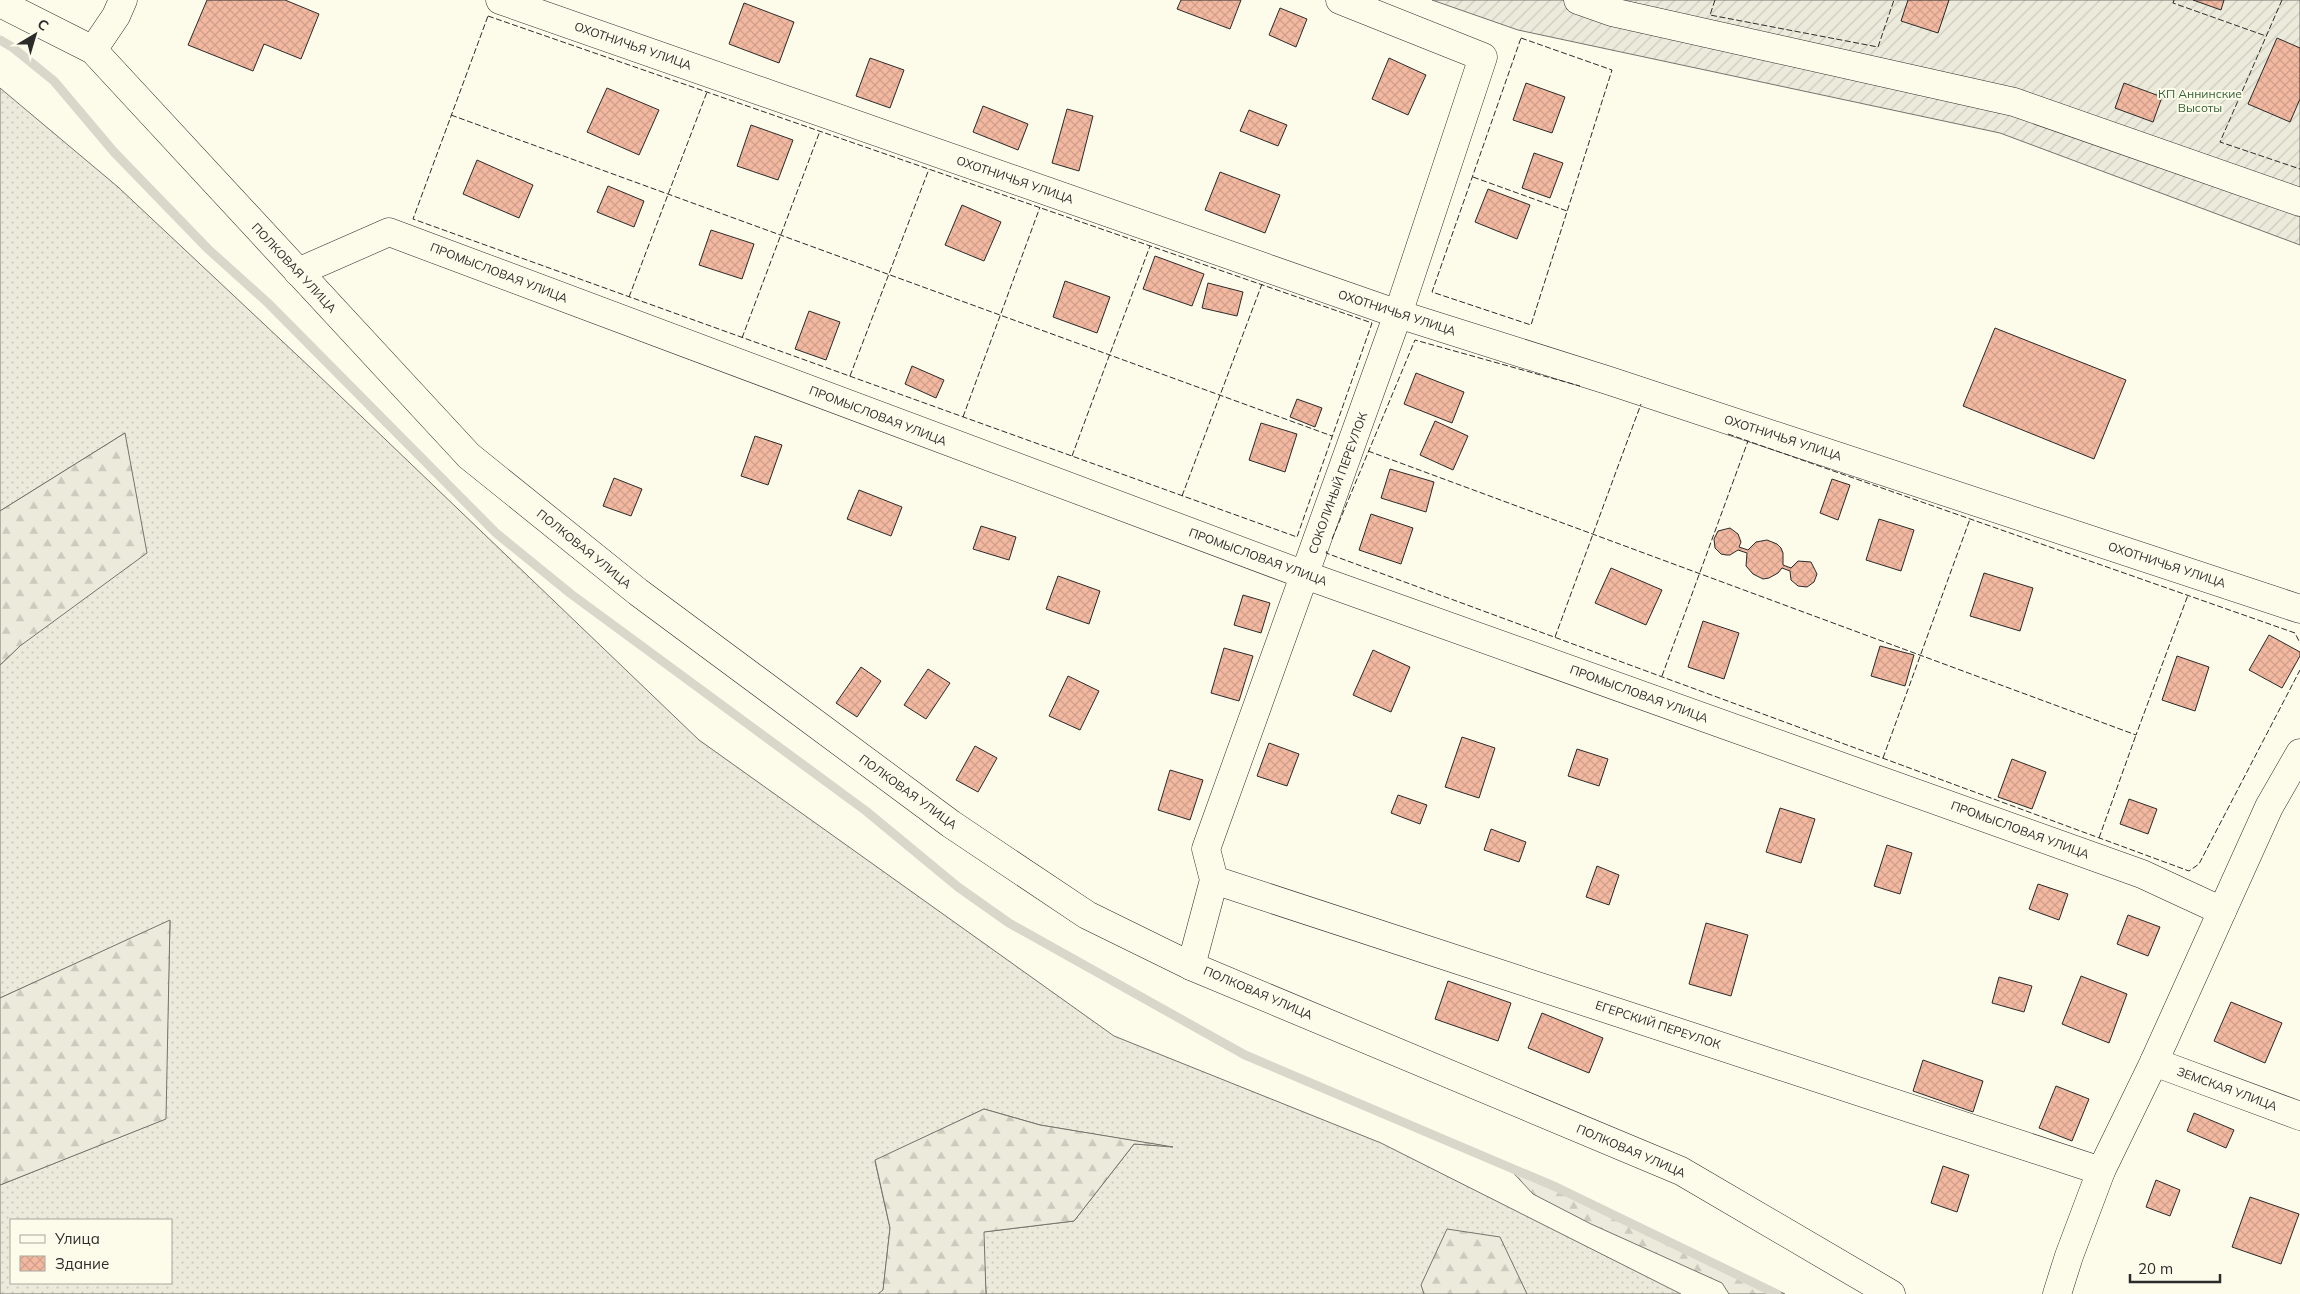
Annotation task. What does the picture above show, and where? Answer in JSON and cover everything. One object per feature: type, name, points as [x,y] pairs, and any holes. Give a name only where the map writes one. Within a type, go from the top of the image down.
[{"type":"street","points":[[0,3],[93,50],[116,16],[123,0]]},
{"type":"street","name":"ОХОТНИЧЬЯ УЛИЦА","points":[[500,0],[1398,314],[1610,381],[2300,609]]},
{"type":"street","name":"СОКОЛИНЫЙ ПЕРЕУЛОК","points":[[1191,966],[1214,880],[1206,849],[1398,314],[1483,57],[1340,0]]},
{"type":"street","points":[[1578,0],[1612,12],[2014,102],[2300,202]]},
{"type":"street","name":"ПОЛКОВАЯ УЛИЦА","points":[[93,50],[469,456],[638,592],[951,824],[1087,915],[1191,966],[1680,1171],[1890,1294]]},
{"type":"street","name":"ПРОМЫСЛОВАЯ УЛИЦА","points":[[298,272],[389,232],[1305,575],[2142,874],[2222,911]]},
{"type":"street","points":[[2057,1294],[2069,1256],[2101,1171],[2154,1062],[2269,806],[2300,752]]},
{"type":"street","name":"ЕГЕРСКИЙ ПЕРЕУЛОК","points":[[1214,880],[2101,1171]]},
{"type":"street","name":"ЗЕМСКАЯ УЛИЦА","points":[[2154,1062],[2300,1116]]},
{"type":"green space","name":"КП Аннинские Высоты","points":[[1432,0],[2300,0],[2300,245],[2000,133],[1518,30]]},
{"type":"green space","points":[[0,88],[118,187],[314,371],[699,740],[1114,1036],[1381,1143],[1681,1294],[986,1294],[983,1232],[1074,1221],[1134,1144],[1165,1146],[1040,1125],[984,1109],[875,1161],[890,1228],[883,1291],[878,1294],[0,1294],[0,1185],[165,1119],[170,921],[0,998],[0,665],[20,646],[125,433],[0,511]]},
{"type":"green space","points":[[125,433],[147,553],[20,646],[0,665],[0,511]]},
{"type":"green space","points":[[170,920],[166,1119],[0,1185],[0,998]]},
{"type":"green space","points":[[984,1109],[1040,1125],[1173,1147],[1134,1144],[1074,1221],[984,1232],[986,1294],[878,1294],[883,1290],[890,1228],[875,1160]]},
{"type":"green space","points":[[1506,1165],[1785,1294],[1729,1294],[1722,1283],[1591,1224],[1533,1194]]},
{"type":"green space","points":[[1447,1229],[1500,1237],[1527,1294],[1424,1294],[1421,1285]]},
{"type":"building","points":[[207,0],[285,0],[319,14],[301,59],[264,44],[253,71],[188,45]]},
{"type":"building","points":[[1181,0],[1241,0],[1230,29],[1177,9]]},
{"type":"building","points":[[1908,0],[1949,0],[1938,33],[1901,21]]},
{"type":"building","points":[[2193,0],[2224,0],[2221,10]]},
{"type":"building","points":[[744,3],[794,22],[779,63],[729,44]]},
{"type":"building","points":[[1280,8],[1307,19],[1296,47],[1269,35]]},
{"type":"building","points":[[2277,38],[2300,48],[2300,99],[2290,122],[2248,104]]},
{"type":"building","points":[[870,58],[904,70],[890,108],[856,96]]},
{"type":"building","points":[[1389,58],[1426,75],[1408,115],[1372,99]]},
{"type":"building","points":[[1526,83],[1565,97],[1552,133],[1513,120]]},
{"type":"building","points":[[2124,83],[2162,97],[2153,122],[2115,108]]},
{"type":"building","points":[[607,88],[659,110],[639,155],[587,132]]},
{"type":"building","points":[[983,106],[1028,124],[1018,150],[973,132]]},
{"type":"building","points":[[1067,109],[1093,116],[1079,171],[1052,163]]},
{"type":"building","points":[[1249,110],[1287,125],[1278,146],[1240,131]]},
{"type":"building","points":[[751,125],[793,140],[778,180],[737,166]]},
{"type":"building","points":[[1534,153],[1563,163],[1550,198],[1522,188]]},
{"type":"building","points":[[477,160],[533,185],[519,218],[463,194]]},
{"type":"building","points":[[1220,172],[1280,195],[1265,233],[1205,210]]},
{"type":"building","points":[[608,186],[644,201],[634,227],[597,212]]},
{"type":"building","points":[[1488,189],[1530,205],[1517,239],[1475,222]]},
{"type":"building","points":[[962,205],[1001,222],[984,261],[945,245]]},
{"type":"building","points":[[711,230],[754,244],[742,279],[699,265]]},
{"type":"building","points":[[1155,256],[1204,274],[1192,306],[1143,289]]},
{"type":"building","points":[[1065,281],[1110,297],[1097,333],[1053,317]]},
{"type":"building","points":[[1208,283],[1243,292],[1237,316],[1202,308]]},
{"type":"building","points":[[809,311],[840,322],[826,360],[795,349]]},
{"type":"building","points":[[1995,328],[2126,380],[2094,459],[1963,406]]},
{"type":"building","points":[[912,366],[944,380],[936,398],[905,384]]},
{"type":"building","points":[[1416,373],[1464,392],[1452,423],[1404,404]]},
{"type":"building","points":[[1297,399],[1322,408],[1315,427],[1290,417]]},
{"type":"building","points":[[1435,421],[1468,436],[1453,470],[1420,455]]},
{"type":"building","points":[[1261,423],[1297,434],[1285,472],[1249,460]]},
{"type":"building","points":[[755,436],[782,445],[768,485],[741,476]]},
{"type":"building","points":[[1390,469],[1434,482],[1426,512],[1381,498]]},
{"type":"building","points":[[614,478],[642,489],[631,516],[603,506]]},
{"type":"building","points":[[1832,479],[1850,485],[1838,520],[1820,513]]},
{"type":"building","points":[[859,490],[902,507],[891,536],[847,519]]},
{"type":"building","points":[[1371,514],[1413,528],[1401,564],[1359,550]]},
{"type":"building","points":[[1879,519],[1914,530],[1901,571],[1866,560]]},
{"type":"building","points":[[981,526],[1016,537],[1009,560],[973,549]]},
{"type":"building","points":[[1730,528],[1738,534],[1741,542],[1739,547],[1748,550],[1756,542],[1767,540],[1781,548],[1783,565],[1791,568],[1798,561],[1811,562],[1817,574],[1814,582],[1807,587],[1798,586],[1791,580],[1790,571],[1782,568],[1778,573],[1763,579],[1753,574],[1746,566],[1747,553],[1738,550],[1730,555],[1721,554],[1715,548],[1714,539],[1718,531]]},
{"type":"building","points":[[1611,568],[1662,590],[1646,625],[1595,603]]},
{"type":"building","points":[[1984,573],[2033,588],[2020,631],[1970,616]]},
{"type":"building","points":[[1058,576],[1100,591],[1089,624],[1046,609]]},
{"type":"building","points":[[1243,595],[1270,603],[1261,633],[1234,625]]},
{"type":"building","points":[[1703,621],[1739,633],[1724,679],[1688,667]]},
{"type":"building","points":[[2269,635],[2300,652],[2300,656],[2282,688],[2249,670]]},
{"type":"building","points":[[1880,646],[1914,655],[1905,686],[1871,676]]},
{"type":"building","points":[[1224,648],[1253,656],[1239,701],[1211,693]]},
{"type":"building","points":[[1373,650],[1410,667],[1391,712],[1353,695]]},
{"type":"building","points":[[2177,656],[2209,667],[2195,711],[2162,700]]},
{"type":"building","points":[[861,667],[881,681],[857,717],[836,703]]},
{"type":"building","points":[[928,669],[950,683],[926,719],[904,705]]},
{"type":"building","points":[[1068,676],[1099,691],[1080,730],[1049,716]]},
{"type":"building","points":[[1462,737],[1495,748],[1479,798],[1445,787]]},
{"type":"building","points":[[1269,743],[1299,754],[1287,786],[1257,776]]},
{"type":"building","points":[[975,746],[997,758],[978,792],[956,780]]},
{"type":"building","points":[[1577,749],[1608,759],[1599,786],[1568,776]]},
{"type":"building","points":[[2012,759],[2046,772],[2032,809],[1998,797]]},
{"type":"building","points":[[1170,770],[1203,780],[1190,820],[1158,810]]},
{"type":"building","points":[[1398,795],[1427,805],[1420,824],[1391,813]]},
{"type":"building","points":[[2129,799],[2157,809],[2148,834],[2120,824]]},
{"type":"building","points":[[1780,808],[1815,819],[1801,863],[1766,852]]},
{"type":"building","points":[[1491,829],[1526,842],[1519,862],[1484,850]]},
{"type":"building","points":[[1887,845],[1912,853],[1900,894],[1874,886]]},
{"type":"building","points":[[1597,866],[1619,875],[1609,905],[1586,897]]},
{"type":"building","points":[[2038,884],[2068,894],[2059,920],[2029,909]]},
{"type":"building","points":[[2128,915],[2160,927],[2148,956],[2117,944]]},
{"type":"building","points":[[1706,923],[1748,935],[1731,996],[1689,984]]},
{"type":"building","points":[[2081,976],[2127,994],[2109,1043],[2062,1024]]},
{"type":"building","points":[[1999,977],[2032,986],[2024,1012],[1992,1003]]},
{"type":"building","points":[[1448,981],[1511,1003],[1498,1041],[1435,1019]]},
{"type":"building","points":[[2231,1002],[2282,1023],[2265,1063],[2214,1041]]},
{"type":"building","points":[[1542,1013],[1603,1038],[1589,1073],[1528,1048]]},
{"type":"building","points":[[1923,1060],[1983,1081],[1973,1112],[1913,1091]]},
{"type":"building","points":[[2056,1086],[2089,1099],[2072,1141],[2039,1128]]},
{"type":"building","points":[[2194,1113],[2234,1130],[2226,1148],[2187,1131]]},
{"type":"building","points":[[1943,1166],[1969,1175],[1957,1212],[1931,1203]]},
{"type":"building","points":[[2156,1180],[2180,1190],[2170,1216],[2146,1207]]},
{"type":"building","points":[[2250,1197],[2299,1214],[2281,1264],[2232,1247]]},
{"type":"waterway","points":[[0,40],[12,47],[54,81],[114,152],[208,249],[268,303],[496,533],[571,594],[866,811],[958,887],[1009,923],[1245,1055],[1556,1187],[1777,1294]]},
{"type":"fence","points":[[1715,0],[1710,15],[1878,47],[1894,0]]},
{"type":"fence","points":[[2174,0],[2173,3],[2266,36]]},
{"type":"fence","points":[[2282,0],[2220,142],[2300,169]]},
{"type":"fence","points":[[488,16],[1372,323],[1297,537],[413,219],[488,16]]},
{"type":"fence","points":[[1521,38],[1612,70],[1531,325],[1432,292],[1521,38]]},
{"type":"fence","points":[[629,297],[707,92]]},
{"type":"fence","points":[[451,115],[1332,436]]},
{"type":"fence","points":[[742,338],[820,131]]},
{"type":"fence","points":[[850,376],[929,169]]},
{"type":"fence","points":[[1473,177],[1567,211]]},
{"type":"fence","points":[[963,417],[1040,207]]},
{"type":"fence","points":[[1072,456],[1150,246]]},
{"type":"fence","points":[[1182,496],[1262,284]]},
{"type":"fence","points":[[1332,539],[1415,340],[1580,386]]},
{"type":"fence","points":[[1555,637],[1641,404]]},
{"type":"fence","points":[[1728,434],[2295,633],[2300,643]]},
{"type":"fence","points":[[1662,676],[1748,441]]},
{"type":"fence","points":[[1368,451],[2136,735],[2188,595]]},
{"type":"fence","points":[[1883,758],[1970,519]]},
{"type":"fence","points":[[1327,551],[1326,553],[2189,871],[2199,864],[2300,670]]},
{"type":"fence","points":[[2099,838],[2136,735]]}]
